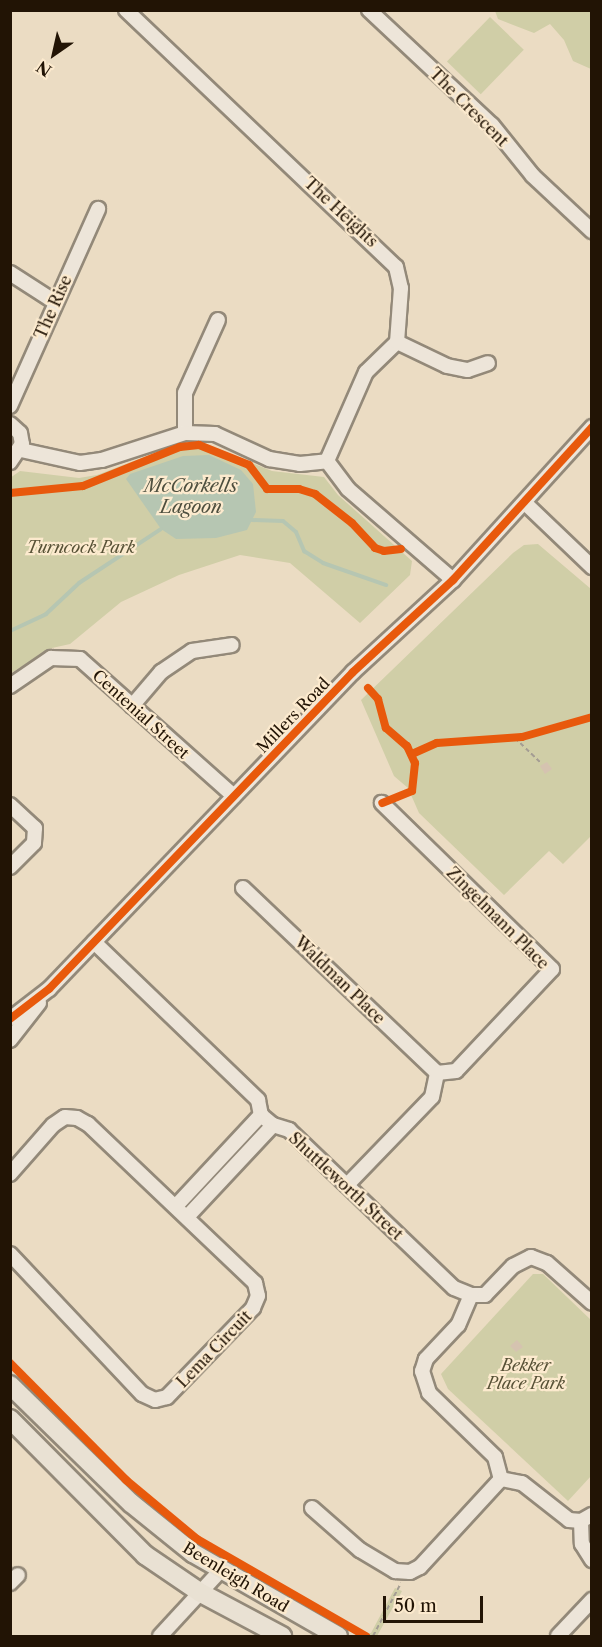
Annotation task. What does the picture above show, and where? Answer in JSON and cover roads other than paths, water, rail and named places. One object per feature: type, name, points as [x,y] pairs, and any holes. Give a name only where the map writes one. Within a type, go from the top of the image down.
[{"type":"main road","name":"Beenleigh Road","points":[[10,1385],[131,1503],[220,1571],[338,1636]]},
{"type":"main road","name":"Beenleigh Road","points":[[10,1419],[145,1556],[201,1593],[282,1636]]},
{"type":"street","name":"The Heights","points":[[126,10],[387,255],[400,281],[397,342]]},
{"type":"street","name":"The Crescent","points":[[369,10],[492,125],[533,176],[591,231]]},
{"type":"street","name":"The Rise","points":[[10,406],[98,209]]},
{"type":"street","points":[[10,273],[55,302]]},
{"type":"street","points":[[185,433],[184,393],[218,320]]},
{"type":"street","points":[[327,461],[366,372],[397,342],[447,366],[468,370],[488,363]]},
{"type":"street","points":[[10,424],[20,433],[21,450],[10,462]]},
{"type":"street","name":"Millers Road","points":[[10,1041],[49,989],[353,672],[453,580],[525,503],[591,427]]},
{"type":"street","points":[[21,450],[80,463],[102,460],[185,433],[215,434],[269,459],[300,464],[327,461]]},
{"type":"street","points":[[327,461],[348,489],[453,580]]},
{"type":"street","points":[[525,503],[591,567]]},
{"type":"street","points":[[132,706],[161,672],[192,651],[232,645]]},
{"type":"street","name":"Centenial Street","points":[[10,686],[51,658],[80,660],[234,796]]},
{"type":"street","name":"Zingelmann Place","points":[[382,803],[552,969],[456,1071],[437,1073]]},
{"type":"street","points":[[10,805],[35,828],[34,843],[10,867]]},
{"type":"street","name":"Waldman Place","points":[[243,888],[437,1073]]},
{"type":"street","name":"Shuttleworth Street","points":[[94,942],[258,1100],[261,1115],[273,1125],[289,1130],[454,1288],[471,1295]]},
{"type":"street","name":"Millers Road","points":[[10,1019],[49,989]]},
{"type":"street","points":[[347,1185],[432,1096],[437,1073]]},
{"type":"street","points":[[176,1206],[261,1115]]},
{"type":"street","name":"Lema Circuit","points":[[10,1174],[53,1125],[65,1117],[77,1118],[176,1206],[255,1283],[258,1296],[253,1308],[167,1397],[156,1400],[142,1394],[10,1254]]},
{"type":"street","points":[[187,1217],[273,1125]]},
{"type":"street","points":[[501,1479],[495,1456],[429,1393],[423,1382],[426,1359],[458,1325],[471,1295],[485,1295],[513,1266],[531,1257],[547,1263],[591,1303]]},
{"type":"street","points":[[501,1479],[522,1483],[556,1514],[586,1518],[582,1544],[591,1560]]},
{"type":"street","points":[[312,1508],[360,1550],[395,1571],[405,1573],[420,1568],[501,1479]]},
{"type":"street","points":[[160,1636],[220,1571]]},
{"type":"street","points":[[558,1636],[591,1600]]},
{"type":"water","name":"McCorkells Lagoon","points":[[209,455],[241,470],[253,484],[256,512],[247,530],[216,538],[176,539],[161,529],[126,479],[130,474],[183,456]]},
{"type":"waterway","points":[[252,520],[283,521],[296,532],[304,551],[323,563],[386,585]]},
{"type":"waterway","points":[[10,631],[46,614],[79,583],[161,529]]},
{"type":"park label","name":"Turncock Park","points":[[81,547]]},
{"type":"park label","name":"Bekker Place Park","points":[[526,1374]]}]
